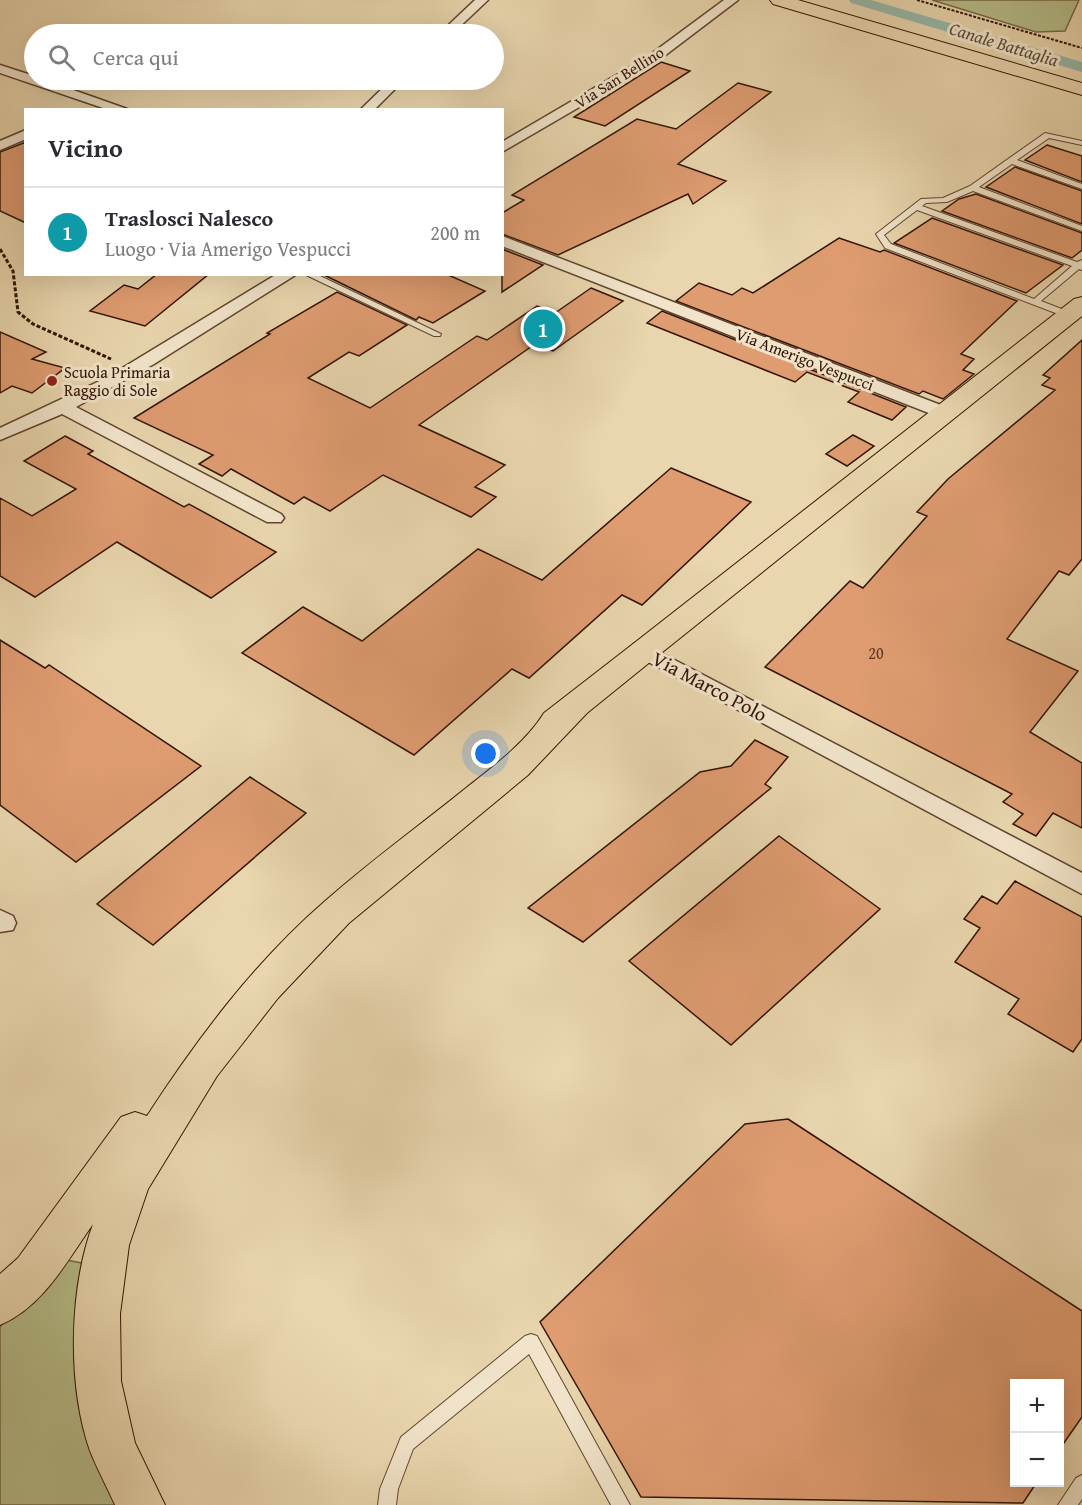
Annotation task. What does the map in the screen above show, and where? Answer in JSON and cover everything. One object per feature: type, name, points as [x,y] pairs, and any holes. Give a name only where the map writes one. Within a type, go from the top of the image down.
[{"type":"main road","points":[[779,0],[1078,88]]},
{"type":"main road","points":[[945,413],[1076,310]]},
{"type":"main road","name":"Via Marco Polo","points":[[644,651],[945,413]]},
{"type":"main road","points":[[0,1303],[33,1273],[113,1163],[185,1055],[242,981],[324,899],[500,759],[573,709],[644,651]]},
{"type":"main road","points":[[141,1505],[113,1449],[98,1381],[98,1314],[108,1245],[130,1180],[203,1064],[265,987],[336,913],[516,766],[573,709]]},
{"type":"street","points":[[456,24],[482,0]]},
{"type":"street","name":"Via San Bellino","points":[[504,147],[651,60],[732,0]]},
{"type":"street","points":[[0,69],[24,77]]},
{"type":"street","points":[[64,90],[118,108]]},
{"type":"street","points":[[368,108],[387,90]]},
{"type":"street","points":[[79,108],[95,100]]},
{"type":"street","points":[[0,146],[24,135]]},
{"type":"street","name":"Via Amerigo Vespucci","points":[[504,241],[945,413]]},
{"type":"street","points":[[0,435],[64,408],[286,276]]},
{"type":"street","points":[[64,408],[274,518]]},
{"type":"street","name":"Via Marco Polo","points":[[644,651],[1082,884]]},
{"type":"lane","points":[[1076,310],[1035,302],[888,246],[880,234],[924,201],[944,201],[973,188],[1048,135],[1082,143]]},
{"type":"lane","points":[[1012,161],[1082,187]]},
{"type":"lane","points":[[973,188],[1082,229]]},
{"type":"lane","points":[[916,207],[1081,265]]},
{"type":"lane","points":[[1035,302],[1081,265]]},
{"type":"lane","points":[[312,276],[437,334]]},
{"type":"lane","points":[[387,1505],[389,1489],[407,1443],[531,1342],[621,1505]]},
{"type":"lane","points":[[1068,1505],[1082,1484]]},
{"type":"path","points":[[917,0],[1082,48]]},
{"type":"path","points":[[0,249],[10,260],[17,280],[18,312],[33,324],[116,361]]},
{"type":"green space","points":[[932,0],[1079,0],[1065,31],[1036,32]]},
{"type":"green space","points":[[62,1259],[91,1265],[130,1505],[0,1505],[0,1327],[40,1278]]},
{"type":"building","points":[[661,62],[690,71],[605,126],[574,117]]},
{"type":"building","points":[[738,83],[771,92],[678,164],[726,181],[693,204],[688,194],[558,255],[504,235],[504,212],[524,200],[512,195],[637,119],[676,129]]},
{"type":"building","points":[[24,143],[24,222],[0,211],[0,152]]},
{"type":"building","points":[[1047,145],[1082,156],[1082,182],[1025,160]]},
{"type":"building","points":[[1015,167],[1082,191],[1082,224],[986,187]]},
{"type":"building","points":[[976,194],[1082,233],[1082,250],[1072,258],[942,211],[959,199]]},
{"type":"building","points":[[932,218],[1063,265],[1026,293],[894,243]]},
{"type":"building","points":[[839,238],[880,252],[884,250],[1017,301],[961,354],[974,359],[963,370],[974,374],[943,399],[923,391],[919,394],[676,301],[699,283],[732,295],[742,288],[753,293]]},
{"type":"building","points":[[504,250],[543,265],[502,292]]},
{"type":"building","points":[[154,276],[207,276],[145,326],[90,311],[124,285],[138,289]]},
{"type":"building","points":[[326,276],[451,276],[485,291],[433,323],[419,317],[416,320]]},
{"type":"building","points":[[591,288],[623,301],[553,351],[535,344],[419,425],[505,465],[475,487],[496,497],[471,517],[383,475],[330,511],[304,497],[294,504],[231,469],[222,476],[199,464],[213,455],[134,418],[270,334],[267,333],[337,292],[407,325],[359,356],[349,352],[308,378],[370,408],[477,336],[487,340],[537,306],[555,313]]},
{"type":"building","points":[[662,311],[906,407],[892,420],[848,402],[859,392],[807,372],[795,382],[647,323]]},
{"type":"building","points":[[0,332],[46,352],[32,359],[65,368],[32,393],[12,386],[0,393]]},
{"type":"building","points":[[1082,340],[1082,559],[1069,575],[1059,571],[1007,639],[1078,671],[1030,732],[1082,763],[1082,828],[1053,813],[1036,836],[1013,824],[1023,814],[1003,802],[1012,794],[765,667],[850,581],[863,588],[927,516],[917,512],[948,479],[1055,390],[1042,385],[1050,378],[1043,375]]},
{"type":"building","points":[[853,435],[874,446],[847,466],[826,454]]},
{"type":"building","points":[[65,436],[93,451],[88,454],[184,507],[189,504],[276,552],[211,598],[117,542],[35,597],[0,576],[0,498],[32,516],[76,489],[24,461]]},
{"type":"building","points":[[671,468],[751,502],[642,605],[622,595],[529,678],[512,669],[414,755],[242,653],[303,607],[362,641],[478,549],[542,580]]},
{"type":"building","points":[[0,640],[45,668],[49,665],[201,766],[76,862],[0,805]]},
{"type":"building","points":[[755,740],[788,757],[765,784],[771,788],[583,942],[528,908],[700,772],[731,766]]},
{"type":"building","points":[[250,777],[306,813],[153,945],[97,904]]},
{"type":"building","points":[[779,836],[880,909],[731,1045],[629,961]]},
{"type":"building","points":[[1015,881],[1082,917],[1082,1039],[1073,1052],[1008,1014],[1019,999],[955,962],[980,928],[964,919],[982,896],[997,904]]},
{"type":"building","points":[[788,1119],[1082,1311],[1082,1417],[1064,1443],[1064,1379],[1010,1379],[1010,1487],[1034,1487],[1023,1503],[641,1497],[540,1322],[745,1124]]},
{"type":"waterway","name":"Canale Battaglia","points":[[856,0],[1082,67]]},
{"type":"place","name":"Traslosci Nalesco","points":[[543,329]]},
{"type":"place","name":"Scuola Primaria Raggio di Sole","points":[[52,381]]}]
